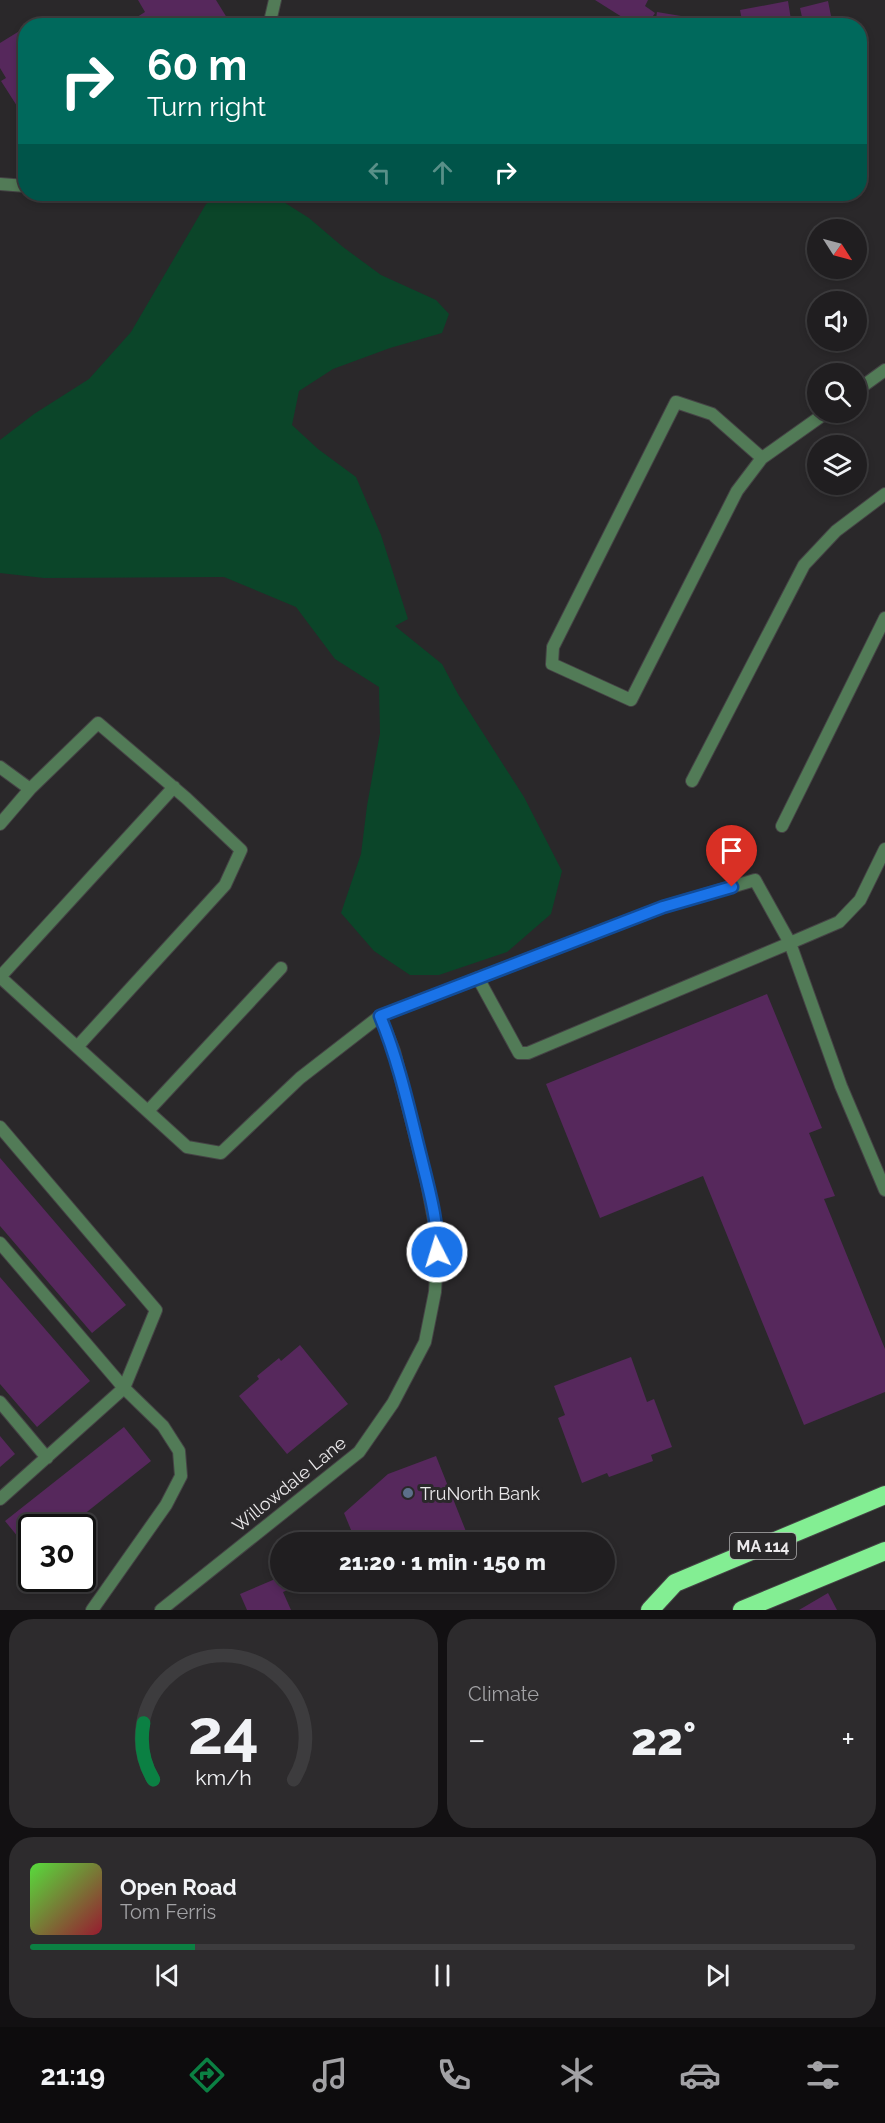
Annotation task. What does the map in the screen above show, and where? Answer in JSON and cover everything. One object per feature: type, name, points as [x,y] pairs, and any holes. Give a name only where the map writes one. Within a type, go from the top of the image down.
[{"type":"highway","name":"MA 114","points":[[651,1610],[675,1583],[885,1495]]},
{"type":"highway","name":"MA 114","points":[[742,1610],[885,1551]]},
{"type":"street","points":[[271,18],[275,0]]},
{"type":"street","points":[[0,184],[18,185]]},
{"type":"street","points":[[867,384],[885,370]]},
{"type":"street","points":[[762,458],[712,414],[676,402],[553,647],[552,664],[631,700],[737,491],[762,458],[811,423]]},
{"type":"street","points":[[692,781],[804,565],[836,531],[885,494]]},
{"type":"street","points":[[782,826],[885,618]]},
{"type":"street","points":[[0,824],[30,789],[98,723],[174,787],[241,850],[225,885],[78,1047]]},
{"type":"street","points":[[0,767],[30,789]]},
{"type":"street","points":[[174,787],[0,977],[187,1147],[221,1153],[300,1078],[380,1016],[663,907],[755,880],[790,943],[841,1086],[885,1190]]},
{"type":"street","points":[[478,978],[519,1053],[528,1053],[839,922],[860,900],[885,849]]},
{"type":"street","points":[[148,1111],[281,968]]},
{"type":"street","name":"Willowdale Lane","points":[[161,1610],[359,1452],[393,1403],[425,1342],[435,1292],[438,1241],[426,1178],[397,1062],[380,1016]]},
{"type":"street","points":[[0,1127],[156,1310],[124,1388],[0,1499]]},
{"type":"street","points":[[0,1244],[124,1388],[163,1426],[178,1451],[181,1476],[166,1505],[92,1610]]},
{"type":"street","points":[[0,1402],[47,1458]]},
{"type":"green space","points":[[210,201],[282,201],[309,218],[381,275],[436,300],[449,314],[442,333],[390,348],[333,369],[299,391],[292,425],[318,449],[356,477],[381,535],[408,619],[395,626],[442,664],[458,694],[524,797],[562,871],[551,914],[507,952],[439,975],[410,975],[374,951],[341,913],[361,854],[380,733],[379,687],[335,659],[296,607],[224,577],[44,578],[0,573],[0,440],[34,414],[89,379],[131,332],[206,204]]},
{"type":"building","points":[[138,0],[216,0],[227,18],[136,18],[145,12]]},
{"type":"building","points":[[595,0],[648,0],[645,6],[655,13],[652,18],[622,17]]},
{"type":"building","points":[[788,1],[791,18],[742,18],[740,10]]},
{"type":"building","points":[[828,1],[831,18],[802,18],[800,8]]},
{"type":"building","points":[[657,12],[693,18],[656,18]]},
{"type":"building","points":[[18,32],[18,108],[1,81],[6,78],[0,68],[0,43]]},
{"type":"building","points":[[767,994],[822,1128],[809,1133],[835,1196],[824,1199],[885,1349],[885,1392],[804,1425],[703,1176],[600,1218],[546,1084]]},
{"type":"building","points":[[0,1158],[126,1305],[92,1333],[0,1226]]},
{"type":"building","points":[[0,1277],[90,1381],[37,1427],[0,1384]]},
{"type":"building","points":[[300,1345],[348,1404],[287,1454],[239,1396],[259,1379],[257,1376],[279,1358],[281,1361]]},
{"type":"building","points":[[631,1357],[647,1402],[654,1399],[672,1447],[651,1455],[653,1461],[609,1477],[607,1473],[582,1483],[558,1418],[565,1415],[554,1386]]},
{"type":"building","points":[[124,1427],[151,1461],[84,1514],[18,1514],[18,1537],[5,1521]]},
{"type":"building","points":[[0,1436],[15,1454],[0,1467]]},
{"type":"building","name":"TruNorth Bank","points":[[436,1456],[466,1532],[352,1532],[344,1513],[388,1474]]},
{"type":"building","points":[[270,1581],[270,1592],[283,1592],[291,1610],[247,1610],[240,1594]]},
{"type":"building","points":[[828,1593],[837,1610],[799,1610]]},
{"type":"place","name":"TruNorth Bank","points":[[408,1493]]},
{"type":"route","points":[[437,1252],[438,1241],[426,1178],[394,1051],[380,1016],[663,907],[732,887]]}]
